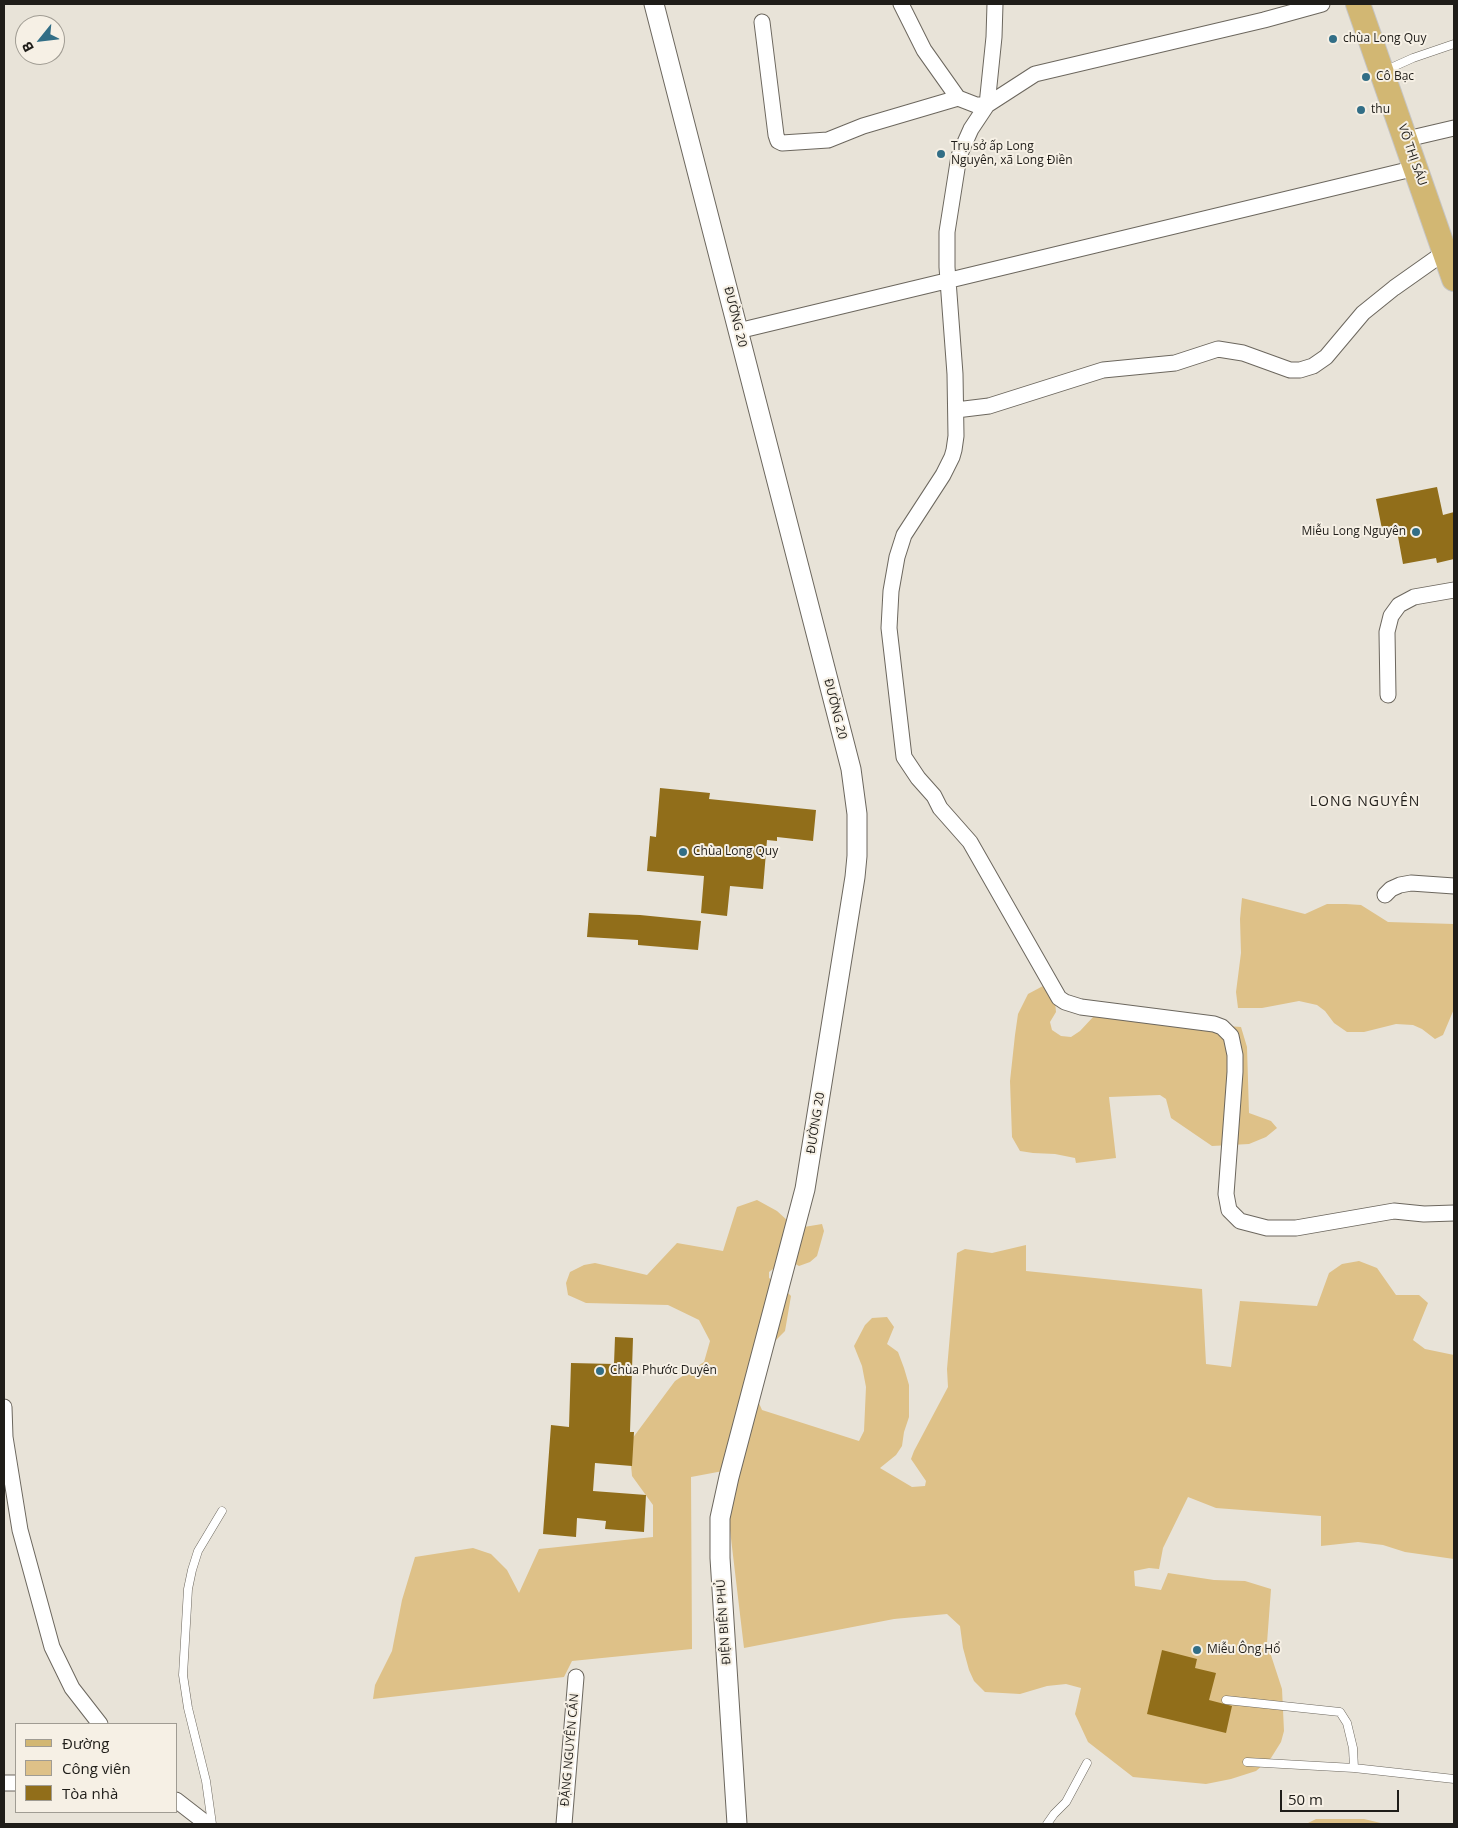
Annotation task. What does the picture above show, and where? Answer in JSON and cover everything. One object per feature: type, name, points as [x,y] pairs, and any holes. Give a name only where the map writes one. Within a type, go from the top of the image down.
[{"type":"main road","name":"VÕ THỊ SÁU","points":[[1358,4],[1454,279]]},
{"type":"street","name":"ĐƯỜNG 20","points":[[654,4],[850,768],[855,791],[858,835],[855,877],[805,1189],[743,1423]]},
{"type":"street","points":[[902,4],[924,50],[958,98],[976,105],[987,105]]},
{"type":"street","points":[[987,105],[994,38],[995,4]]},
{"type":"street","points":[[1322,4],[1264,20],[1035,74],[987,105],[972,129],[959,156],[947,232],[948,280],[955,374],[956,436],[952,457],[943,475],[907,528],[897,557],[889,628],[904,757],[918,778],[934,796],[940,808],[970,842],[1058,998],[1081,1007],[1214,1024],[1222,1027],[1231,1036],[1235,1055],[1235,1072],[1226,1194],[1229,1210],[1240,1221],[1267,1228],[1296,1228],[1394,1211],[1424,1214],[1454,1213]]},
{"type":"street","points":[[762,22],[776,135],[778,141],[782,143],[828,140],[863,126],[958,98]]},
{"type":"street","points":[[1407,140],[1454,128]]},
{"type":"street","points":[[738,331],[1416,168]]},
{"type":"street","points":[[956,410],[989,406],[1103,370],[1175,363],[1218,349],[1242,353],[1290,370],[1300,370],[1313,366],[1326,357],[1363,313],[1394,288],[1445,252]]},
{"type":"street","points":[[1388,695],[1388,632],[1391,616],[1399,605],[1414,597],[1454,590]]},
{"type":"street","points":[[1385,894],[1400,885],[1411,883],[1454,886]]},
{"type":"street","points":[[4,1407],[5,1437],[20,1530],[52,1647],[72,1688],[99,1723]]},
{"type":"street","name":"ĐIỆN BIÊN PHỦ","points":[[736,1824],[719,1538],[724,1498],[743,1423]]},
{"type":"street","name":"ĐẶNG NGUYÊN CẨN","points":[[564,1824],[576,1676]]},
{"type":"street","points":[[178,1802],[207,1824]]},
{"type":"lane","points":[[1382,72],[1413,58],[1454,44]]},
{"type":"lane","points":[[212,1824],[206,1781],[188,1708],[183,1675],[188,1589],[192,1570],[198,1551],[222,1511]]},
{"type":"lane","points":[[1226,1700],[1340,1712],[1347,1723],[1353,1748],[1354,1768]]},
{"type":"lane","points":[[1247,1762],[1354,1768],[1454,1779]]},
{"type":"lane","points":[[1047,1824],[1066,1802],[1087,1763]]},
{"type":"green space","points":[[1242,898],[1305,914],[1327,904],[1361,905],[1388,922],[1454,924],[1454,1009],[1443,1035],[1435,1039],[1413,1025],[1396,1024],[1364,1032],[1347,1032],[1334,1023],[1325,1011],[1317,1005],[1299,1001],[1262,1008],[1238,1008],[1236,992],[1241,953],[1240,919]]},
{"type":"green space","points":[[1043,986],[1049,986],[1055,1001],[1056,1012],[1050,1022],[1052,1030],[1061,1036],[1071,1037],[1080,1031],[1094,1016],[1241,1027],[1247,1047],[1249,1113],[1271,1121],[1277,1128],[1266,1137],[1249,1144],[1212,1146],[1171,1118],[1166,1099],[1160,1095],[1109,1097],[1116,1158],[1076,1163],[1075,1158],[1020,1151],[1012,1137],[1010,1081],[1015,1035],[1018,1014],[1028,994]]},
{"type":"green space","points":[[757,1200],[777,1211],[788,1221],[804,1227],[822,1224],[824,1231],[817,1256],[810,1262],[799,1266],[790,1261],[777,1266],[769,1272],[769,1278],[779,1284],[791,1296],[785,1331],[774,1342],[754,1392],[762,1410],[859,1441],[864,1431],[866,1387],[862,1366],[854,1346],[865,1325],[872,1318],[887,1317],[894,1327],[887,1344],[898,1352],[909,1385],[909,1417],[902,1446],[896,1455],[880,1468],[912,1487],[925,1486],[926,1481],[911,1459],[948,1387],[947,1369],[957,1253],[965,1249],[992,1253],[1026,1245],[1026,1271],[1202,1289],[1206,1364],[1231,1367],[1240,1301],[1317,1306],[1329,1273],[1342,1264],[1359,1261],[1377,1268],[1396,1295],[1419,1295],[1428,1303],[1413,1340],[1425,1349],[1454,1355],[1454,1559],[1405,1552],[1383,1545],[1358,1542],[1321,1546],[1321,1516],[1216,1508],[1188,1497],[1163,1548],[1159,1569],[1149,1568],[1134,1571],[1135,1586],[1161,1590],[1168,1573],[1214,1580],[1245,1581],[1271,1589],[1267,1643],[1282,1689],[1284,1731],[1281,1742],[1271,1758],[1256,1771],[1206,1784],[1133,1777],[1088,1742],[1075,1714],[1081,1688],[1066,1684],[1047,1686],[1020,1694],[985,1692],[974,1681],[969,1670],[960,1626],[947,1614],[894,1619],[744,1648],[723,1471],[691,1477],[692,1649],[572,1661],[564,1677],[373,1699],[375,1685],[392,1651],[402,1600],[415,1557],[473,1548],[491,1554],[507,1570],[519,1593],[539,1549],[653,1537],[653,1505],[632,1476],[629,1443],[675,1381],[704,1362],[710,1341],[699,1320],[668,1305],[586,1303],[568,1295],[566,1283],[570,1272],[584,1265],[595,1263],[647,1275],[677,1243],[723,1251],[737,1207]]},
{"type":"green space","points":[[1316,1819],[1364,1819],[1385,1824],[1306,1824]]},
{"type":"building","name":"Miễu Long Nguyên","points":[[1437,487],[1443,515],[1454,512],[1454,559],[1437,563],[1436,558],[1403,564],[1397,531],[1383,534],[1376,499]]},
{"type":"building","points":[[660,788],[710,793],[709,799],[816,810],[813,841],[777,837],[777,841],[767,840],[763,889],[730,886],[727,916],[701,913],[704,876],[647,871],[650,836],[656,837]]},
{"type":"building","points":[[589,913],[640,915],[701,921],[698,950],[638,945],[638,940],[587,937]]},
{"type":"building","points":[[615,1337],[633,1338],[630,1432],[634,1432],[632,1466],[595,1463],[593,1491],[646,1495],[644,1532],[605,1529],[606,1521],[577,1518],[576,1537],[543,1534],[551,1425],[569,1427],[571,1363],[614,1364]]},
{"type":"building","points":[[1162,1650],[1197,1659],[1195,1668],[1216,1673],[1209,1700],[1232,1706],[1226,1733],[1147,1714]]},
{"type":"place","name":"chùa Long Quy","points":[[1333,39]]},
{"type":"place","name":"Cô Bạc","points":[[1366,77]]},
{"type":"place","name":"thu","points":[[1361,110]]},
{"type":"place","name":"Trụ sở ấp Long Nguyên, xã Long Điền","points":[[941,154]]},
{"type":"place","name":"Miễu Long Nguyên","points":[[1416,532]]},
{"type":"place","name":"Chùa Long Quy","points":[[683,852]]},
{"type":"place","name":"Chùa Phước Duyên","points":[[600,1371]]},
{"type":"place","name":"Miễu Ông Hổ","points":[[1197,1650]]},
{"type":"district","name":"LONG NGUYÊN","points":[[1365,802]]}]
